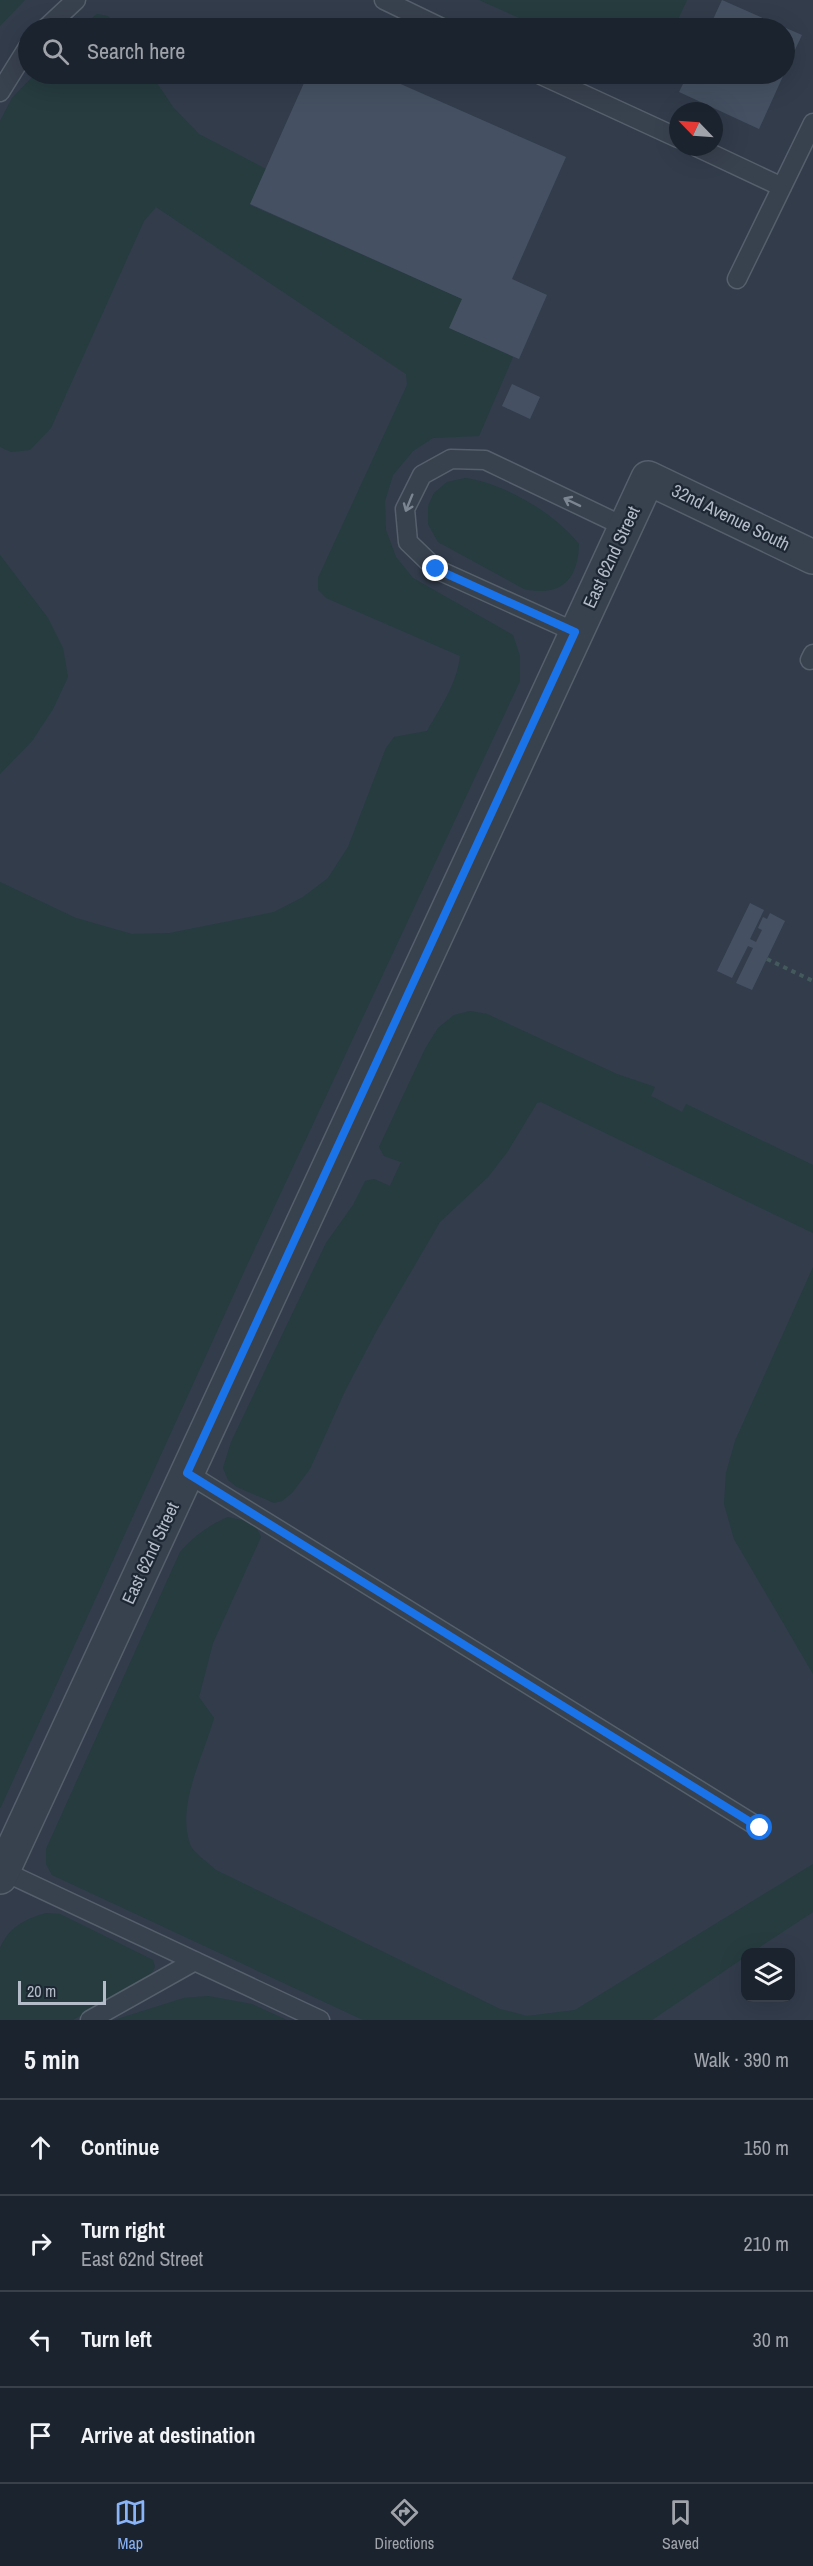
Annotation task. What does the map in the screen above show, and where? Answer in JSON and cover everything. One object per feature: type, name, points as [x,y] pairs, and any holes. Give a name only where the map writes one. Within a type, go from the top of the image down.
[{"type":"street","name":"East 62nd Street","points":[[1,1874],[648,478]]},
{"type":"street","name":"32nd Avenue South","points":[[648,478],[813,557]]},
{"type":"lane","points":[[57,18],[76,0]]},
{"type":"lane","points":[[384,0],[421,18]]},
{"type":"lane","points":[[0,92],[18,63]]},
{"type":"lane","points":[[561,84],[669,134]]},
{"type":"lane","points":[[737,279],[813,123]]},
{"type":"lane","points":[[716,156],[782,187]]},
{"type":"lane","points":[[575,632],[436,569],[408,542],[405,509],[422,475],[451,459],[485,460],[625,527]]},
{"type":"lane","points":[[187,1473],[760,1828]]},
{"type":"lane","points":[[1,1874],[320,2020]]},
{"type":"lane","points":[[90,2020],[195,1961]]},
{"type":"path","points":[[767,959],[813,981]]},
{"type":"shaded area","points":[[0,0],[813,0],[813,2020],[0,2020]]},
{"type":"green space","points":[[0,0],[25,0],[0,26]]},
{"type":"green space","points":[[479,0],[687,0],[679,18],[520,18]]},
{"type":"green space","points":[[97,14],[110,18],[92,18]]},
{"type":"green space","points":[[25,84],[158,84],[173,107],[199,134],[266,169],[250,205],[462,299],[450,328],[513,357],[479,436],[433,438],[413,451],[393,475],[385,501],[386,530],[396,557],[413,578],[513,635],[520,656],[520,681],[248,1263],[0,1809],[0,882],[76,918],[132,934],[170,933],[274,912],[303,897],[328,878],[348,847],[386,748],[394,737],[427,731],[456,676],[460,656],[326,598],[318,590],[318,578],[407,385],[406,374],[156,207],[144,221],[51,428],[30,450],[11,452],[0,447],[0,121],[12,98]]},
{"type":"green space","points":[[465,478],[496,486],[512,493],[542,511],[569,532],[579,544],[578,557],[571,577],[557,588],[548,591],[524,589],[438,542],[428,524],[428,506],[434,493],[447,482]]},
{"type":"green space","points":[[0,555],[48,618],[63,648],[68,677],[53,709],[32,741],[0,774]]},
{"type":"green space","points":[[470,1011],[487,1014],[617,1074],[655,1087],[651,1096],[682,1112],[686,1104],[813,1165],[813,1233],[541,1102],[537,1103],[508,1151],[488,1177],[440,1222],[377,1330],[345,1391],[310,1469],[292,1493],[282,1501],[274,1503],[237,1487],[228,1480],[223,1468],[231,1442],[326,1243],[353,1205],[365,1181],[374,1179],[390,1186],[401,1162],[384,1156],[379,1147],[425,1049],[438,1028],[454,1015]]},
{"type":"green space","points":[[813,1267],[813,1674],[734,1539],[724,1504],[726,1473],[735,1441]]},
{"type":"green space","points":[[228,1517],[244,1521],[252,1524],[261,1537],[213,1643],[199,1697],[214,1718],[193,1780],[186,1813],[187,1829],[192,1847],[216,1870],[500,2009],[527,2016],[575,2010],[813,1864],[813,1912],[758,1948],[741,1948],[741,1960],[652,2020],[363,2020],[52,1875],[46,1864],[46,1849],[180,1552],[214,1524]]},
{"type":"green space","points":[[46,1913],[60,1914],[153,1960],[155,1967],[151,1974],[73,2020],[0,2020],[0,1948],[18,1925]]},
{"type":"green space","points":[[208,1996],[252,2004],[287,2020],[114,2020],[184,1998]]},
{"type":"building","points":[[722,0],[763,18],[714,18]]},
{"type":"building","points":[[795,32],[802,35],[795,50]]},
{"type":"building","points":[[304,84],[401,84],[566,157],[512,279],[547,295],[519,359],[449,328],[462,299],[250,204]]},
{"type":"building","points":[[683,84],[779,84],[759,129],[723,112],[723,102],[701,102],[679,92]]},
{"type":"building","points":[[512,384],[540,397],[530,419],[502,406]]},
{"type":"building","points":[[750,903],[764,910],[750,939],[756,942],[762,930],[758,928],[763,917],[767,919],[770,913],[785,921],[752,990],[736,983],[753,948],[748,946],[732,978],[717,971]]},
{"type":"route","points":[[436,569],[575,632],[187,1473],[760,1828]]}]
